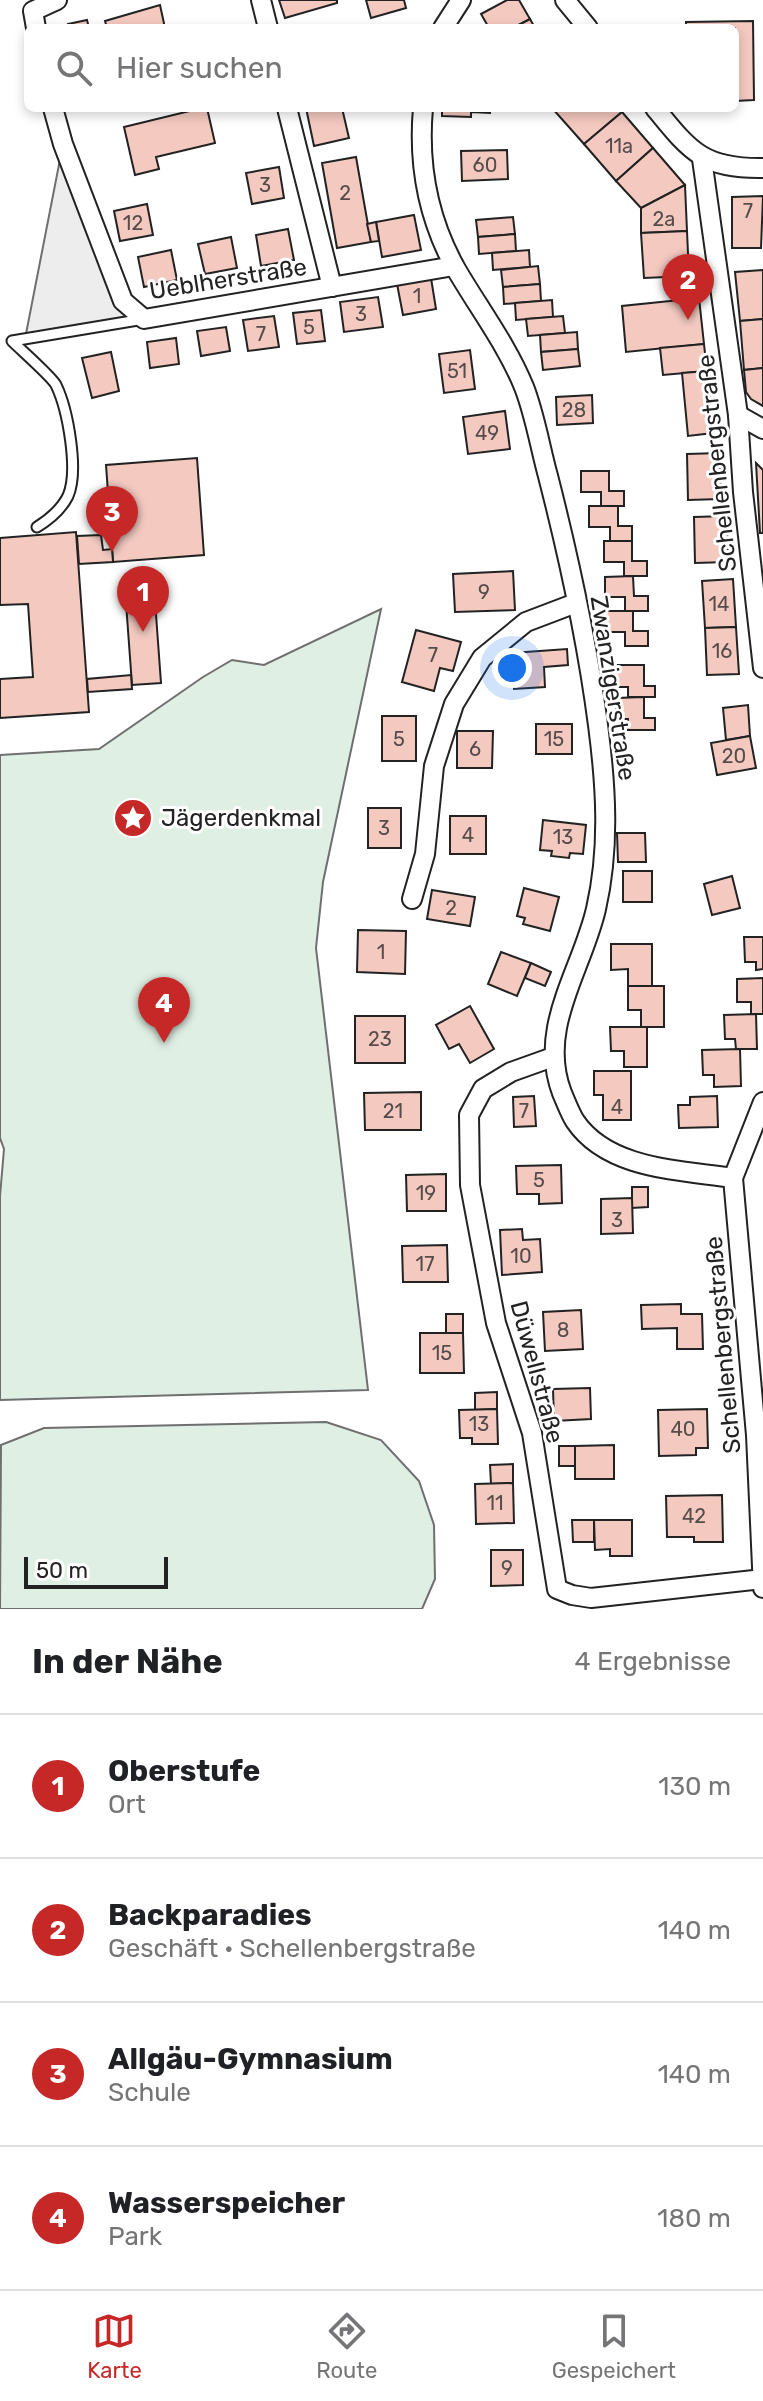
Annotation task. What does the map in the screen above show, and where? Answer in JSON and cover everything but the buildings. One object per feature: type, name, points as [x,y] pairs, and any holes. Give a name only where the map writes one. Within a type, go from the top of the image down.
[{"type":"street","points":[[34,20],[57,0]]},
{"type":"street","points":[[261,0],[267,24]]},
{"type":"street","points":[[446,24],[461,0]]},
{"type":"street","points":[[565,0],[585,24]]},
{"type":"street","name":"Ueblherstraße","points":[[54,112],[63,144],[123,301],[144,319],[454,266]]},
{"type":"street","points":[[288,112],[332,287]]},
{"type":"street","name":"Zwanzigerstraße","points":[[423,112],[420,144],[434,221],[454,266],[524,387],[556,508],[598,724],[605,783],[606,845],[596,910],[564,998],[553,1057],[556,1076],[575,1122],[593,1140],[626,1160],[733,1178]]},
{"type":"street","points":[[658,112],[702,159],[740,168],[763,168]]},
{"type":"street","name":"Schellenbergstraße","points":[[702,159],[738,415],[743,492],[763,668]]},
{"type":"street","points":[[738,415],[763,429]]},
{"type":"street","points":[[412,899],[425,854],[434,766],[454,704],[482,658],[526,622],[576,603]]},
{"type":"street","name":"Düwellstraße","points":[[553,1057],[511,1072],[483,1089],[469,1115],[470,1185],[496,1323],[532,1433],[557,1589],[591,1598],[763,1579]]},
{"type":"street","name":"Schellenbergstraße","points":[[763,1102],[733,1178],[756,1435],[763,1589]]},
{"type":"lane","points":[[37,527],[57,513],[68,496],[73,478],[67,415],[55,382],[12,341],[144,319]]},
{"type":"green space","points":[[381,609],[323,882],[316,948],[368,1390],[0,1400],[0,1196],[4,1149],[0,1138],[0,755],[99,749],[232,660],[264,665]]},
{"type":"green space","points":[[326,1422],[381,1440],[419,1481],[434,1525],[435,1579],[422,1609],[0,1609],[1,1445],[44,1428]]},
{"type":"shaded area","points":[[63,144],[128,321],[25,339]]},
{"type":"place","name":"Backparadies","points":[[688,320]]},
{"type":"place","name":"Allgäu-Gymnasium","points":[[112,552]]},
{"type":"place","name":"Oberstufe","points":[[143,632]]},
{"type":"place","name":"Jägerdenkmal","points":[[133,818]]},
{"type":"place","name":"Wasserspeicher","points":[[164,1043]]}]
